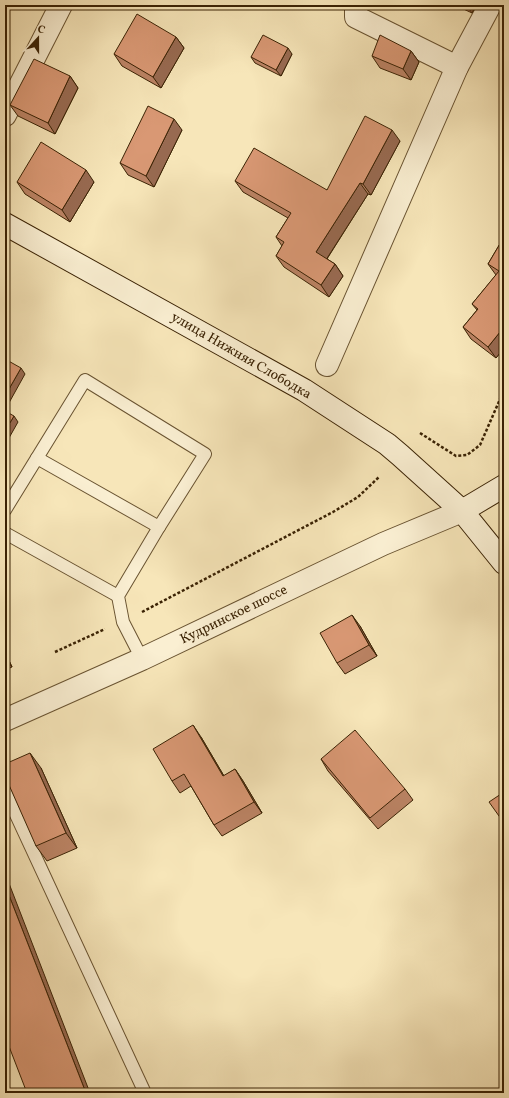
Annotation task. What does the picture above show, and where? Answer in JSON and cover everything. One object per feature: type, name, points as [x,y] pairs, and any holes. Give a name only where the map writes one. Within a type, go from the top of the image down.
[{"type":"street","points":[[5,115],[61,5]]},
{"type":"street","points":[[356,5],[356,17],[457,67]]},
{"type":"street","points":[[328,365],[457,67],[490,5]]},
{"type":"street","name":"улица Нижняя Слободка","points":[[5,224],[304,390],[400,455],[462,511],[504,564]]},
{"type":"street","name":"Кудринское шоссе","points":[[5,720],[142,659],[383,544],[462,511],[504,486]]},
{"type":"lane","points":[[5,510],[85,380],[205,454],[118,596],[123,622],[142,659]]},
{"type":"lane","points":[[37,458],[159,527]]},
{"type":"lane","points":[[5,533],[118,596]]},
{"type":"lane","points":[[5,791],[145,1093]]},
{"type":"path","points":[[420,433],[456,456],[467,455],[480,445],[504,390]]},
{"type":"path","points":[[54,652],[123,622],[333,512],[358,497],[379,477]]},
{"type":"building","points":[[137,14],[176,37],[153,77],[114,54]]},
{"type":"building","points":[[263,35],[288,48],[276,70],[251,57]]},
{"type":"building","points":[[380,35],[411,51],[403,69],[372,56]]},
{"type":"building","points":[[34,59],[70,76],[48,123],[10,105]]},
{"type":"building","points":[[148,106],[174,119],[146,176],[120,163]]},
{"type":"building","points":[[365,116],[392,130],[363,184],[360,183],[316,252],[335,264],[321,285],[276,256],[284,242],[276,237],[291,213],[235,181],[254,148],[327,190]]},
{"type":"building","points":[[41,142],[86,170],[62,210],[17,182]]},
{"type":"building","points":[[504,237],[504,327],[488,347],[463,327],[478,309],[472,304],[499,271],[488,264]]},
{"type":"building","points":[[5,359],[21,368],[5,396]]},
{"type":"building","points":[[5,411],[14,416],[5,431]]},
{"type":"building","points":[[352,615],[369,645],[337,663],[320,633]]},
{"type":"building","points":[[193,725],[223,776],[235,769],[254,802],[214,825],[184,774],[172,781],[153,749]]},
{"type":"building","points":[[355,730],[405,789],[370,818],[321,759]]},
{"type":"building","points":[[30,753],[66,833],[36,846],[5,776],[5,764]]},
{"type":"building","points":[[504,792],[504,823],[489,802]]},
{"type":"building","points":[[5,885],[86,1093],[27,1093],[5,1036]]}]
